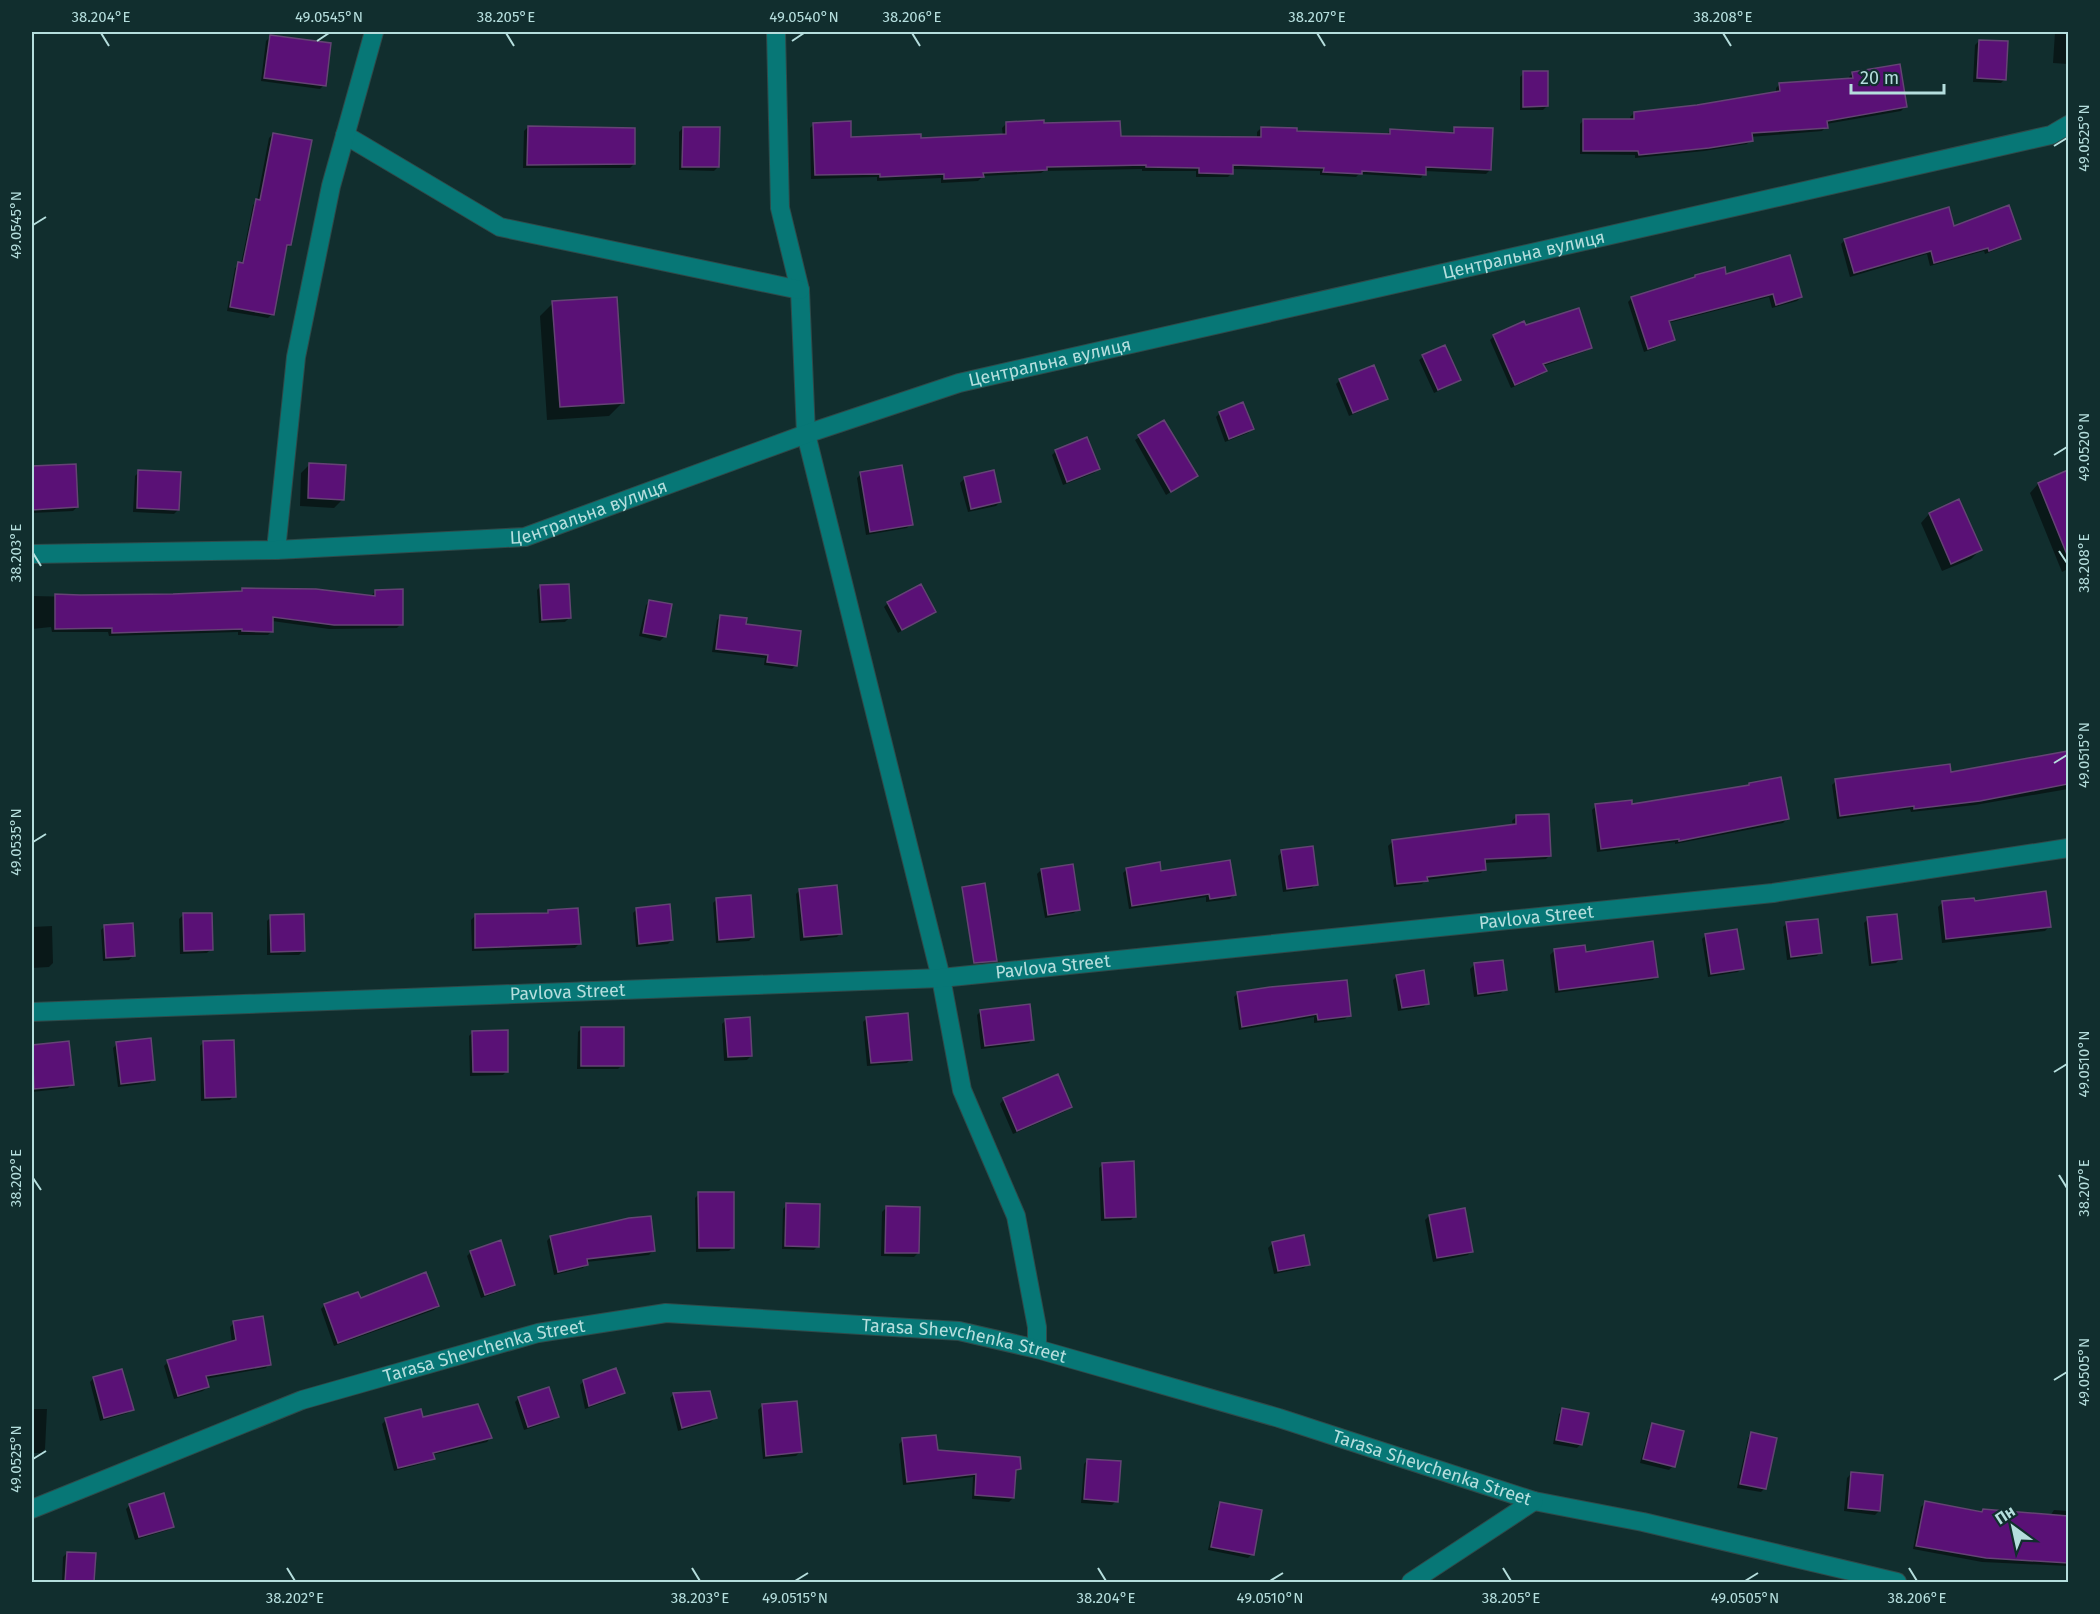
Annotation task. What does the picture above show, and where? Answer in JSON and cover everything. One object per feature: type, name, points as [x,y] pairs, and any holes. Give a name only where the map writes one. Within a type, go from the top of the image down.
[{"type":"street","points":[[276,550],[296,357],[331,186],[374,32]]},
{"type":"street","points":[[777,32],[780,208],[800,290],[806,434],[941,978],[962,1090],[1016,1216],[1037,1327],[1037,1349]]},
{"type":"street","name":"Центральна вулиця","points":[[32,554],[276,550],[525,537],[806,434],[959,383],[2051,135],[2068,125]]},
{"type":"street","points":[[345,135],[500,227],[800,290]]},
{"type":"street","name":"Pavlova Street","points":[[32,1012],[941,978],[1773,893],[2068,848]]},
{"type":"street","name":"Tarasa Shevchenka Street","points":[[32,1509],[302,1400],[538,1333],[666,1313],[959,1330],[1037,1349],[1279,1418],[1534,1501],[1642,1522],[1897,1582]]},
{"type":"street","points":[[1411,1582],[1534,1501]]},
{"type":"building","points":[[270,35],[331,43],[326,86],[264,78]]},
{"type":"building","points":[[1979,40],[2008,41],[2006,80],[1977,78]]},
{"type":"building","points":[[1900,64],[1907,107],[1827,121],[1828,128],[1752,133],[1753,141],[1709,148],[1639,155],[1638,151],[1583,151],[1583,119],[1634,119],[1634,112],[1697,105],[1780,91],[1779,83],[1853,78],[1852,72]]},
{"type":"building","points":[[1523,71],[1548,71],[1548,106],[1523,107]]},
{"type":"building","points":[[1044,120],[1044,123],[1120,121],[1121,136],[1261,137],[1261,127],[1297,128],[1297,131],[1390,134],[1390,129],[1454,133],[1454,127],[1493,128],[1491,170],[1426,167],[1426,175],[1362,171],[1362,174],[1323,172],[1324,168],[1233,165],[1233,174],[1199,173],[1199,168],[1146,167],[1146,165],[1047,167],[1047,170],[983,173],[984,177],[944,179],[944,174],[880,177],[880,174],[815,175],[813,123],[851,121],[851,137],[921,134],[921,138],[1006,134],[1006,122]]},
{"type":"building","points":[[528,126],[635,128],[635,164],[527,165]]},
{"type":"building","points":[[683,127],[720,127],[719,167],[682,167]]},
{"type":"building","points":[[273,133],[312,140],[291,245],[287,245],[274,315],[230,307],[238,262],[243,263],[256,199],[260,200]]},
{"type":"building","points":[[2009,205],[2021,239],[1989,251],[1988,248],[1934,263],[1931,251],[1854,273],[1844,239],[1949,207],[1954,226]]},
{"type":"building","points":[[1790,255],[1802,297],[1776,305],[1773,294],[1669,321],[1675,340],[1648,349],[1631,297],[1725,267],[1726,274]]},
{"type":"building","points":[[617,297],[624,403],[560,407],[552,301]]},
{"type":"building","points":[[1579,308],[1592,348],[1543,364],[1547,371],[1515,385],[1493,335],[1524,321],[1526,325]]},
{"type":"building","points":[[1445,345],[1461,380],[1438,390],[1422,355]]},
{"type":"building","points":[[1374,365],[1388,399],[1353,413],[1339,379]]},
{"type":"building","points":[[1243,402],[1254,429],[1229,439],[1219,412]]},
{"type":"building","points":[[1164,420],[1198,476],[1171,492],[1138,435]]},
{"type":"building","points":[[1087,437],[1100,469],[1067,482],[1055,450]]},
{"type":"building","points":[[309,463],[346,465],[344,500],[308,498]]},
{"type":"building","points":[[76,464],[78,507],[32,510],[32,466]]},
{"type":"building","points":[[902,465],[913,525],[870,532],[860,472]]},
{"type":"building","points":[[138,470],[181,472],[179,510],[137,508]]},
{"type":"building","points":[[994,470],[1001,502],[971,509],[964,477]]},
{"type":"building","points":[[2068,470],[2068,557],[2038,483]]},
{"type":"building","points":[[1959,499],[1982,550],[1951,564],[1929,513]]},
{"type":"building","points":[[569,584],[571,618],[542,620],[540,585]]},
{"type":"building","points":[[921,584],[936,612],[902,630],[887,602]]},
{"type":"building","points":[[242,588],[316,589],[375,596],[375,590],[403,589],[403,625],[334,625],[273,617],[273,632],[242,631],[242,629],[112,633],[112,628],[55,629],[55,594],[173,594],[242,591]]},
{"type":"building","points":[[649,600],[672,604],[666,637],[643,633]]},
{"type":"building","points":[[720,615],[747,618],[746,624],[801,631],[797,666],[767,662],[768,655],[716,649]]},
{"type":"building","points":[[2068,751],[2068,784],[1980,801],[1914,809],[1914,806],[1840,816],[1835,779],[1950,764],[1951,772]]},
{"type":"building","points":[[1781,777],[1789,819],[1679,841],[1679,839],[1601,849],[1595,804],[1632,800],[1632,804],[1749,785],[1749,783]]},
{"type":"building","points":[[1549,814],[1551,856],[1485,859],[1486,870],[1427,877],[1428,881],[1397,884],[1392,840],[1516,824],[1516,815]]},
{"type":"building","points":[[1313,846],[1318,885],[1287,889],[1281,850]]},
{"type":"building","points":[[1230,860],[1236,895],[1210,899],[1209,894],[1132,906],[1126,868],[1160,862],[1161,871]]},
{"type":"building","points":[[1073,864],[1080,910],[1048,915],[1041,869]]},
{"type":"building","points":[[985,883],[997,961],[974,963],[962,887]]},
{"type":"building","points":[[837,885],[842,934],[804,937],[799,889]]},
{"type":"building","points":[[2046,891],[2051,927],[1946,939],[1942,901],[1974,898],[1975,901]]},
{"type":"building","points":[[751,895],[754,937],[719,940],[716,898]]},
{"type":"building","points":[[670,904],[673,940],[639,944],[636,908]]},
{"type":"building","points":[[578,908],[581,944],[475,948],[475,914],[548,913],[548,910]]},
{"type":"building","points":[[183,913],[212,913],[213,950],[184,951]]},
{"type":"building","points":[[304,914],[305,951],[271,952],[270,915]]},
{"type":"building","points":[[1897,914],[1902,959],[1872,963],[1867,917]]},
{"type":"building","points":[[1818,919],[1822,953],[1791,957],[1786,922]]},
{"type":"building","points":[[133,923],[135,956],[106,958],[104,925]]},
{"type":"building","points":[[1737,929],[1744,969],[1711,974],[1705,934]]},
{"type":"building","points":[[1653,941],[1658,977],[1559,990],[1554,949],[1585,945],[1586,952]]},
{"type":"building","points":[[1503,960],[1507,990],[1478,994],[1474,963]]},
{"type":"building","points":[[1424,970],[1429,1004],[1402,1008],[1396,975]]},
{"type":"building","points":[[1347,980],[1351,1016],[1318,1020],[1317,1014],[1242,1027],[1237,992]]},
{"type":"building","points":[[1030,1004],[1034,1040],[985,1046],[980,1010]]},
{"type":"building","points":[[908,1013],[912,1060],[871,1063],[866,1017]]},
{"type":"building","points":[[750,1017],[752,1056],[728,1057],[725,1019]]},
{"type":"building","points":[[581,1027],[624,1027],[624,1066],[581,1066]]},
{"type":"building","points":[[508,1030],[508,1072],[473,1072],[472,1031]]},
{"type":"building","points":[[151,1038],[155,1080],[121,1084],[116,1042]]},
{"type":"building","points":[[234,1040],[236,1097],[205,1098],[203,1041]]},
{"type":"building","points":[[69,1041],[74,1085],[34,1089],[32,1045]]},
{"type":"building","points":[[1058,1074],[1072,1107],[1017,1131],[1003,1098]]},
{"type":"building","points":[[1134,1161],[1136,1217],[1105,1218],[1102,1163]]},
{"type":"building","points":[[698,1192],[734,1192],[734,1248],[699,1248]]},
{"type":"building","points":[[786,1203],[820,1204],[819,1247],[785,1246]]},
{"type":"building","points":[[886,1206],[920,1207],[919,1253],[885,1253]]},
{"type":"building","points":[[1465,1208],[1473,1252],[1437,1258],[1429,1215]]},
{"type":"building","points":[[651,1216],[655,1251],[587,1259],[588,1265],[558,1272],[550,1236],[629,1218]]},
{"type":"building","points":[[1304,1235],[1310,1265],[1278,1271],[1272,1242]]},
{"type":"building","points":[[501,1240],[515,1285],[485,1295],[470,1251]]},
{"type":"building","points":[[426,1272],[439,1306],[338,1343],[324,1304],[358,1292],[361,1298]]},
{"type":"building","points":[[263,1316],[271,1365],[206,1376],[209,1387],[178,1396],[167,1360],[236,1340],[233,1321]]},
{"type":"building","points":[[616,1368],[625,1393],[589,1406],[583,1380]]},
{"type":"building","points":[[122,1369],[134,1410],[104,1418],[93,1377]]},
{"type":"building","points":[[549,1387],[559,1417],[528,1427],[518,1397]]},
{"type":"building","points":[[710,1391],[717,1418],[682,1428],[673,1393]]},
{"type":"building","points":[[797,1401],[802,1452],[766,1456],[762,1404]]},
{"type":"building","points":[[478,1404],[492,1438],[433,1453],[435,1459],[398,1468],[385,1418],[421,1409],[423,1417]]},
{"type":"building","points":[[1562,1408],[1589,1413],[1582,1445],[1556,1440]]},
{"type":"building","points":[[1652,1423],[1684,1431],[1675,1467],[1643,1459]]},
{"type":"building","points":[[1751,1432],[1777,1438],[1766,1489],[1740,1484]]},
{"type":"building","points":[[936,1435],[938,1450],[1020,1457],[1021,1469],[1016,1470],[1014,1498],[975,1495],[976,1474],[907,1482],[902,1438]]},
{"type":"building","points":[[1087,1459],[1121,1461],[1118,1502],[1084,1499]]},
{"type":"building","points":[[1851,1472],[1883,1475],[1880,1511],[1848,1508]]},
{"type":"building","points":[[164,1493],[174,1527],[139,1537],[129,1504]]},
{"type":"building","points":[[1925,1501],[1982,1512],[1983,1509],[2068,1516],[2068,1563],[1986,1558],[1916,1546]]},
{"type":"building","points":[[1220,1502],[1262,1510],[1254,1555],[1211,1547]]},
{"type":"building","points":[[67,1552],[96,1553],[94,1582],[65,1582]]}]
